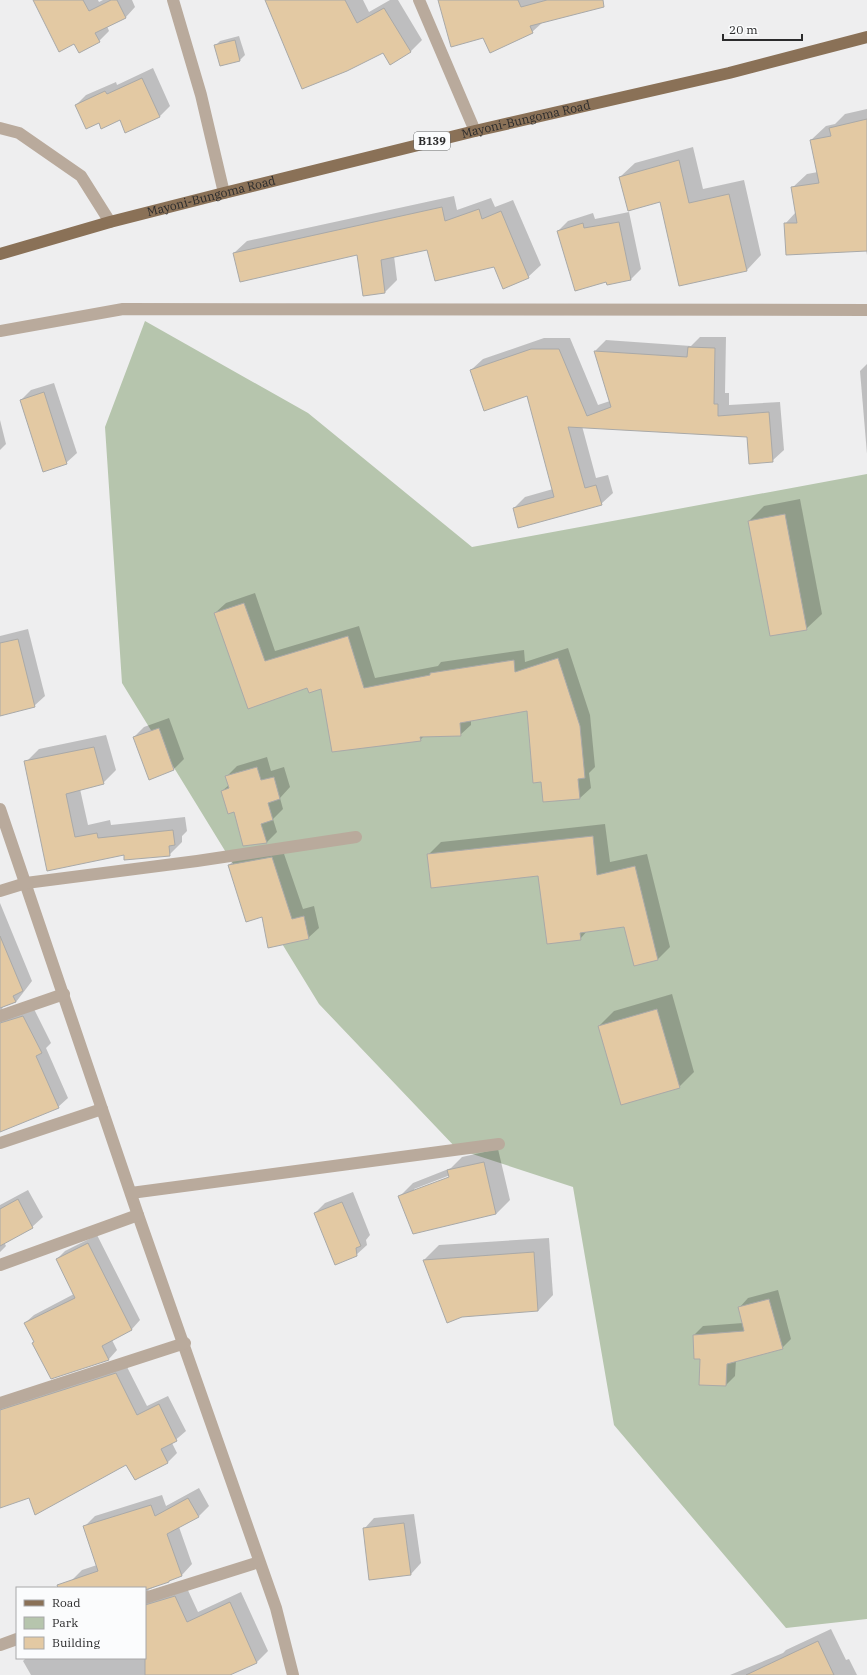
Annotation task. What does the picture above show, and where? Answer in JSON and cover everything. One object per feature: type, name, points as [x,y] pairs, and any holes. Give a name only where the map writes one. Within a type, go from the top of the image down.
[{"type":"main road","name":"Mayoni-Bungoma Road","points":[[0,254],[110,222],[475,131],[729,73],[867,37]]},
{"type":"street","points":[[173,0],[201,95],[224,194]]},
{"type":"street","points":[[419,0],[475,131]]},
{"type":"street","points":[[0,128],[19,133],[81,176],[110,222]]},
{"type":"street","points":[[0,331],[123,309],[867,310]]},
{"type":"street","points":[[0,809],[138,1215],[276,1608],[293,1675]]},
{"type":"street","points":[[0,891],[26,883],[197,861],[356,837]]},
{"type":"street","points":[[0,1016],[64,994]]},
{"type":"street","points":[[0,1143],[102,1109]]},
{"type":"street","points":[[131,1193],[499,1144]]},
{"type":"street","points":[[0,1265],[138,1215]]},
{"type":"street","points":[[0,1402],[184,1343]]},
{"type":"street","points":[[146,1598],[259,1562]]},
{"type":"street","points":[[0,1645],[16,1639]]},
{"type":"green space","points":[[145,321],[308,413],[472,547],[867,474],[867,1619],[786,1628],[614,1425],[573,1187],[457,1149],[319,1004],[122,683],[105,427]]},
{"type":"building","points":[[33,0],[83,0],[89,11],[111,0],[117,0],[126,18],[95,33],[100,42],[79,53],[74,44],[59,52]]},
{"type":"building","points":[[265,0],[345,0],[357,23],[384,8],[411,52],[390,65],[383,53],[347,71],[302,89]]},
{"type":"building","points":[[438,0],[518,0],[521,7],[547,0],[603,0],[604,7],[530,26],[533,33],[490,53],[483,38],[451,47]]},
{"type":"building","points":[[235,40],[240,61],[220,66],[214,45]]},
{"type":"building","points":[[142,78],[160,117],[125,133],[120,120],[101,129],[99,123],[86,129],[75,105],[105,91],[107,94]]},
{"type":"building","points":[[867,119],[867,251],[786,255],[784,223],[797,223],[791,187],[819,183],[810,140],[831,136],[829,128]]},
{"type":"building","points":[[679,160],[689,203],[729,194],[747,271],[679,286],[660,202],[628,211],[619,177]]},
{"type":"building","points":[[442,207],[445,221],[479,209],[482,219],[501,211],[529,278],[503,289],[494,267],[435,281],[427,250],[381,260],[385,293],[363,296],[357,255],[240,282],[233,253]]},
{"type":"building","points":[[619,222],[631,280],[607,285],[606,282],[575,291],[557,231],[583,223],[584,228]]},
{"type":"building","points":[[688,347],[715,348],[714,404],[718,404],[718,416],[769,412],[773,462],[749,464],[747,437],[568,427],[585,488],[596,485],[602,505],[518,528],[513,508],[554,497],[527,396],[484,411],[470,370],[531,349],[559,349],[587,416],[611,407],[594,351],[687,357]]},
{"type":"building","points":[[44,392],[67,464],[43,472],[20,400]]},
{"type":"building","points":[[785,514],[807,630],[770,636],[748,521]]},
{"type":"building","points":[[244,603],[265,661],[348,636],[364,688],[430,675],[430,673],[514,660],[515,672],[558,658],[580,726],[585,778],[578,779],[580,799],[543,802],[541,782],[533,783],[527,711],[460,723],[461,736],[420,737],[421,741],[332,752],[321,689],[309,693],[307,688],[248,709],[214,613]]},
{"type":"building","points":[[18,639],[35,707],[0,716],[0,643]]},
{"type":"building","points":[[159,728],[174,770],[149,780],[133,737]]},
{"type":"building","points":[[94,747],[104,784],[66,794],[75,837],[97,833],[98,838],[173,830],[175,845],[169,846],[170,856],[124,860],[124,855],[47,871],[24,761]]},
{"type":"building","points":[[257,767],[261,780],[274,777],[280,799],[268,803],[273,820],[261,824],[267,843],[243,846],[234,812],[228,814],[221,791],[229,788],[225,776]]},
{"type":"building","points":[[593,836],[597,875],[635,866],[658,960],[634,966],[624,927],[580,933],[581,940],[547,944],[538,876],[431,888],[427,854]]},
{"type":"building","points":[[272,857],[292,919],[304,916],[309,939],[268,948],[262,917],[246,922],[228,865]]},
{"type":"building","points":[[0,936],[23,991],[13,996],[16,1002],[0,1008]]},
{"type":"building","points":[[657,1009],[680,1088],[621,1105],[598,1026]]},
{"type":"building","points":[[23,1016],[42,1053],[36,1056],[59,1108],[0,1132],[0,1023]]},
{"type":"building","points":[[484,1162],[496,1214],[413,1234],[398,1196],[449,1177],[447,1170]]},
{"type":"building","points":[[18,1199],[33,1228],[0,1246],[0,1209]]},
{"type":"building","points":[[342,1202],[361,1246],[356,1248],[357,1256],[335,1265],[314,1213]]},
{"type":"building","points":[[88,1243],[132,1330],[102,1346],[109,1360],[51,1379],[32,1343],[34,1342],[24,1323],[75,1298],[56,1259]]},
{"type":"building","points":[[534,1252],[538,1311],[462,1317],[447,1323],[423,1260]]},
{"type":"building","points":[[769,1299],[783,1349],[727,1364],[726,1386],[699,1385],[700,1359],[694,1359],[693,1335],[744,1331],[738,1307]]},
{"type":"building","points":[[116,1373],[137,1415],[159,1404],[177,1441],[161,1449],[168,1463],[135,1480],[126,1465],[35,1515],[29,1498],[0,1508],[0,1410]]},
{"type":"building","points":[[188,1498],[199,1517],[167,1534],[182,1576],[146,1590],[146,1587],[58,1587],[57,1585],[98,1571],[83,1526],[151,1505],[155,1516]]},
{"type":"building","points":[[404,1523],[411,1575],[369,1580],[363,1528]]},
{"type":"building","points":[[175,1596],[187,1622],[230,1602],[257,1663],[230,1675],[145,1675],[146,1605]]},
{"type":"building","points":[[818,1641],[834,1675],[746,1675]]}]
